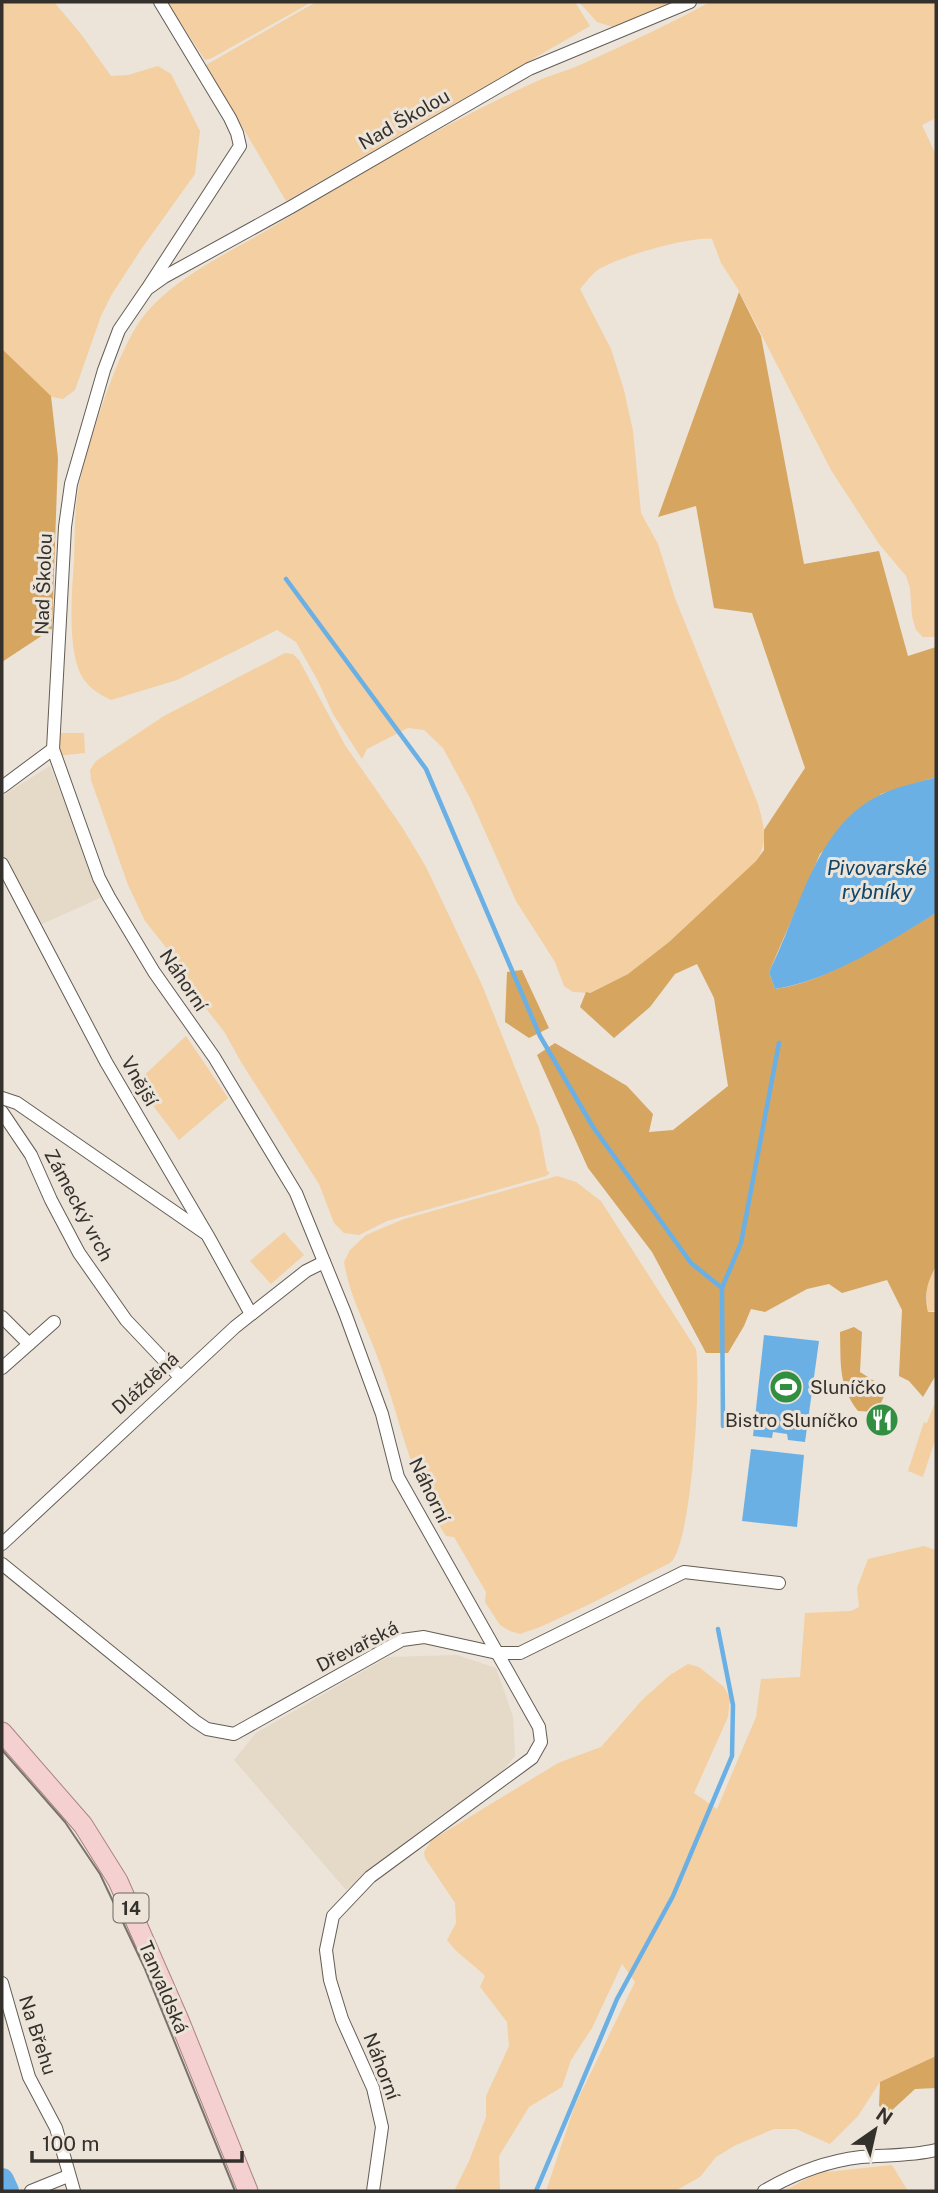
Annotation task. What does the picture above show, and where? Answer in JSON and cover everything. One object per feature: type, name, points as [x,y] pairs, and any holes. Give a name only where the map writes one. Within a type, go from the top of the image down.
[{"type":"main road","name":"Tanvaldská","points":[[2,1732],[83,1825],[118,1881],[179,2020],[248,2191]]},
{"type":"street","name":"Nad Školou","points":[[53,749],[65,527],[71,484],[108,360],[119,330],[240,145],[230,118],[160,2]]},
{"type":"street","name":"Nad Školou","points":[[147,289],[529,69],[690,2]]},
{"type":"street","points":[[2,787],[53,749]]},
{"type":"street","name":"Náhorní","points":[[53,749],[99,878],[109,897],[154,972],[214,1057],[296,1193],[382,1415],[398,1477],[539,1727],[541,1742],[532,1758],[370,1877],[333,1916],[326,1950],[330,1980],[342,2019],[373,2088],[382,2127],[373,2191]]},
{"type":"street","name":"Vnější","points":[[2,864],[106,1062],[251,1314]]},
{"type":"street","name":"Zámecký vrch","points":[[2,1098],[17,1103],[208,1236]]},
{"type":"street","name":"Zámecký vrch","points":[[2,1112],[31,1154],[79,1253],[126,1320],[180,1377]]},
{"type":"street","name":"Dlážděná","points":[[2,1544],[251,1314],[306,1271],[324,1262]]},
{"type":"street","points":[[2,1317],[29,1345]]},
{"type":"street","points":[[2,1368],[54,1322]]},
{"type":"street","name":"Dřevařská","points":[[2,1564],[195,1721],[217,1732],[234,1734],[402,1640],[424,1637],[497,1653],[520,1653],[684,1572],[779,1583]]},
{"type":"street","name":"Na Břehu","points":[[2,1983],[29,2077],[56,2128],[74,2191]]},
{"type":"street","points":[[764,2191],[779,2182],[826,2164],[858,2157],[936,2150]]},
{"type":"street","points":[[34,2190],[68,2176]]},
{"type":"shaded area","points":[[2,2],[54,2],[111,76],[128,75],[158,66],[171,74],[200,131],[195,174],[112,294],[101,316],[75,390],[63,399],[52,397],[2,349]]},
{"type":"shaded area","points":[[167,2],[312,2],[205,60]]},
{"type":"shaded area","points":[[316,2],[575,2],[590,26],[286,201],[206,65]]},
{"type":"shaded area","points":[[579,2],[671,2],[616,28],[597,22]]},
{"type":"shaded area","points":[[710,2],[936,2],[936,118],[922,125],[936,155],[936,637],[923,637],[916,630],[906,576],[879,544],[831,470],[738,289],[721,263],[712,239],[654,248],[609,264],[594,273],[580,289],[611,349],[624,390],[633,431],[641,513],[658,544],[675,598],[758,804],[764,840],[756,861],[669,942],[628,974],[589,993],[573,992],[564,986],[555,962],[516,901],[470,798],[443,748],[424,730],[408,728],[367,749],[362,759],[333,714],[296,642],[277,630],[177,680],[111,700],[85,681],[75,656],[72,623],[77,495],[96,423],[123,351],[143,317],[169,291],[219,257],[434,133],[501,98],[575,67]]},
{"type":"shaded area","points":[[739,292],[761,336],[804,564],[879,551],[908,656],[936,647],[936,777],[881,794],[820,854],[769,972],[775,989],[814,979],[879,947],[936,913],[936,1266],[928,1283],[926,1299],[928,1312],[936,1312],[936,1375],[923,1397],[909,1381],[899,1376],[902,1310],[887,1280],[842,1293],[829,1284],[807,1289],[765,1312],[751,1309],[728,1353],[706,1353],[652,1252],[588,1168],[537,1055],[555,1043],[627,1086],[653,1114],[649,1132],[673,1130],[728,1086],[714,998],[697,964],[675,974],[650,1007],[614,1038],[580,1007],[586,992],[590,993],[628,974],[669,942],[756,861],[764,850],[764,830],[805,768],[752,613],[714,608],[696,506],[658,517]]},
{"type":"shaded area","points":[[2,349],[51,396],[58,458],[52,629],[2,662]]},
{"type":"shaded area","points":[[285,653],[293,654],[299,660],[345,745],[402,827],[426,867],[482,985],[539,1128],[547,1171],[550,1173],[387,1221],[359,1235],[344,1233],[334,1223],[319,1184],[225,1033],[198,998],[176,960],[145,921],[128,885],[91,780],[90,770],[96,761],[164,716]]},
{"type":"shaded area","points":[[58,733],[84,733],[85,753],[56,756]]},
{"type":"shaded area","points":[[50,766],[102,897],[40,925],[2,853],[2,796]]},
{"type":"shaded area","points":[[522,970],[549,1028],[529,1038],[505,1022],[507,972]]},
{"type":"shaded area","points":[[186,1036],[228,1098],[179,1140],[136,1083]]},
{"type":"shaded area","points":[[557,1176],[576,1182],[601,1201],[696,1349],[694,1457],[680,1544],[672,1561],[590,1604],[520,1634],[500,1625],[485,1602],[486,1592],[454,1537],[446,1536],[425,1496],[380,1364],[350,1289],[344,1262],[350,1250],[366,1235],[404,1219]]},
{"type":"shaded area","points":[[284,1232],[304,1255],[271,1284],[250,1261]]},
{"type":"shaded area","points":[[936,1266],[936,1310],[928,1312],[926,1286]]},
{"type":"shaded area","points":[[854,1327],[862,1332],[860,1372],[887,1389],[877,1412],[858,1411],[844,1383],[840,1332]]},
{"type":"shaded area","points":[[936,1400],[936,1437],[923,1477],[908,1471],[924,1422],[927,1423]]},
{"type":"shaded area","points":[[924,1546],[936,1550],[936,2056],[880,2082],[858,2116],[830,2144],[796,2129],[774,2129],[736,2145],[716,2157],[700,2177],[675,2191],[546,2191],[575,2105],[635,1982],[622,1964],[592,2028],[571,2060],[562,2087],[529,2107],[499,2156],[500,2191],[454,2191],[486,2117],[486,2096],[509,2046],[507,2022],[480,1987],[485,1976],[447,1940],[456,1923],[455,1903],[425,1858],[424,1852],[432,1840],[558,1763],[601,1747],[642,1700],[670,1675],[688,1664],[699,1667],[724,1687],[730,1698],[728,1717],[694,1793],[717,1809],[756,1717],[761,1679],[800,1677],[805,1613],[851,1611],[859,1607],[857,1588],[868,1559]]},
{"type":"shaded area","points":[[457,1655],[496,1668],[513,1717],[515,1756],[496,1779],[434,1820],[346,1890],[234,1760],[256,1733],[388,1657]]},
{"type":"shaded area","points":[[936,2056],[936,2088],[915,2089],[889,2113],[879,2106],[880,2082]]},
{"type":"shaded area","points":[[892,2165],[908,2191],[784,2191],[817,2173]]},
{"type":"water","name":"Pivovarské rybníky","points":[[936,777],[936,913],[879,948],[837,969],[795,985],[775,989],[769,972],[811,873],[839,828],[858,809],[880,795]]},
{"type":"water","name":"Sluníčko","points":[[764,1335],[819,1341],[805,1442],[788,1440],[787,1434],[773,1432],[772,1438],[753,1436]]},
{"type":"water","name":"Sluníčko","points":[[751,1449],[804,1455],[797,1527],[742,1521]]},
{"type":"waterway","points":[[286,579],[426,769],[540,1036],[593,1127],[691,1263],[722,1288]]},
{"type":"waterway","points":[[723,1426],[722,1288],[741,1243],[779,1043]]},
{"type":"waterway","points":[[536,2191],[617,1999],[673,1896],[732,1756],[733,1705],[718,1629]]},
{"type":"waterway","points":[[2,2180],[7,2191]]},
{"type":"tram line","points":[[2,1750],[65,1822],[100,1874],[145,1969],[235,2191]]},
{"type":"place","name":"Sluníčko","points":[[786,1387]]},
{"type":"place","name":"Bistro Sluníčko","points":[[882,1420]]}]
